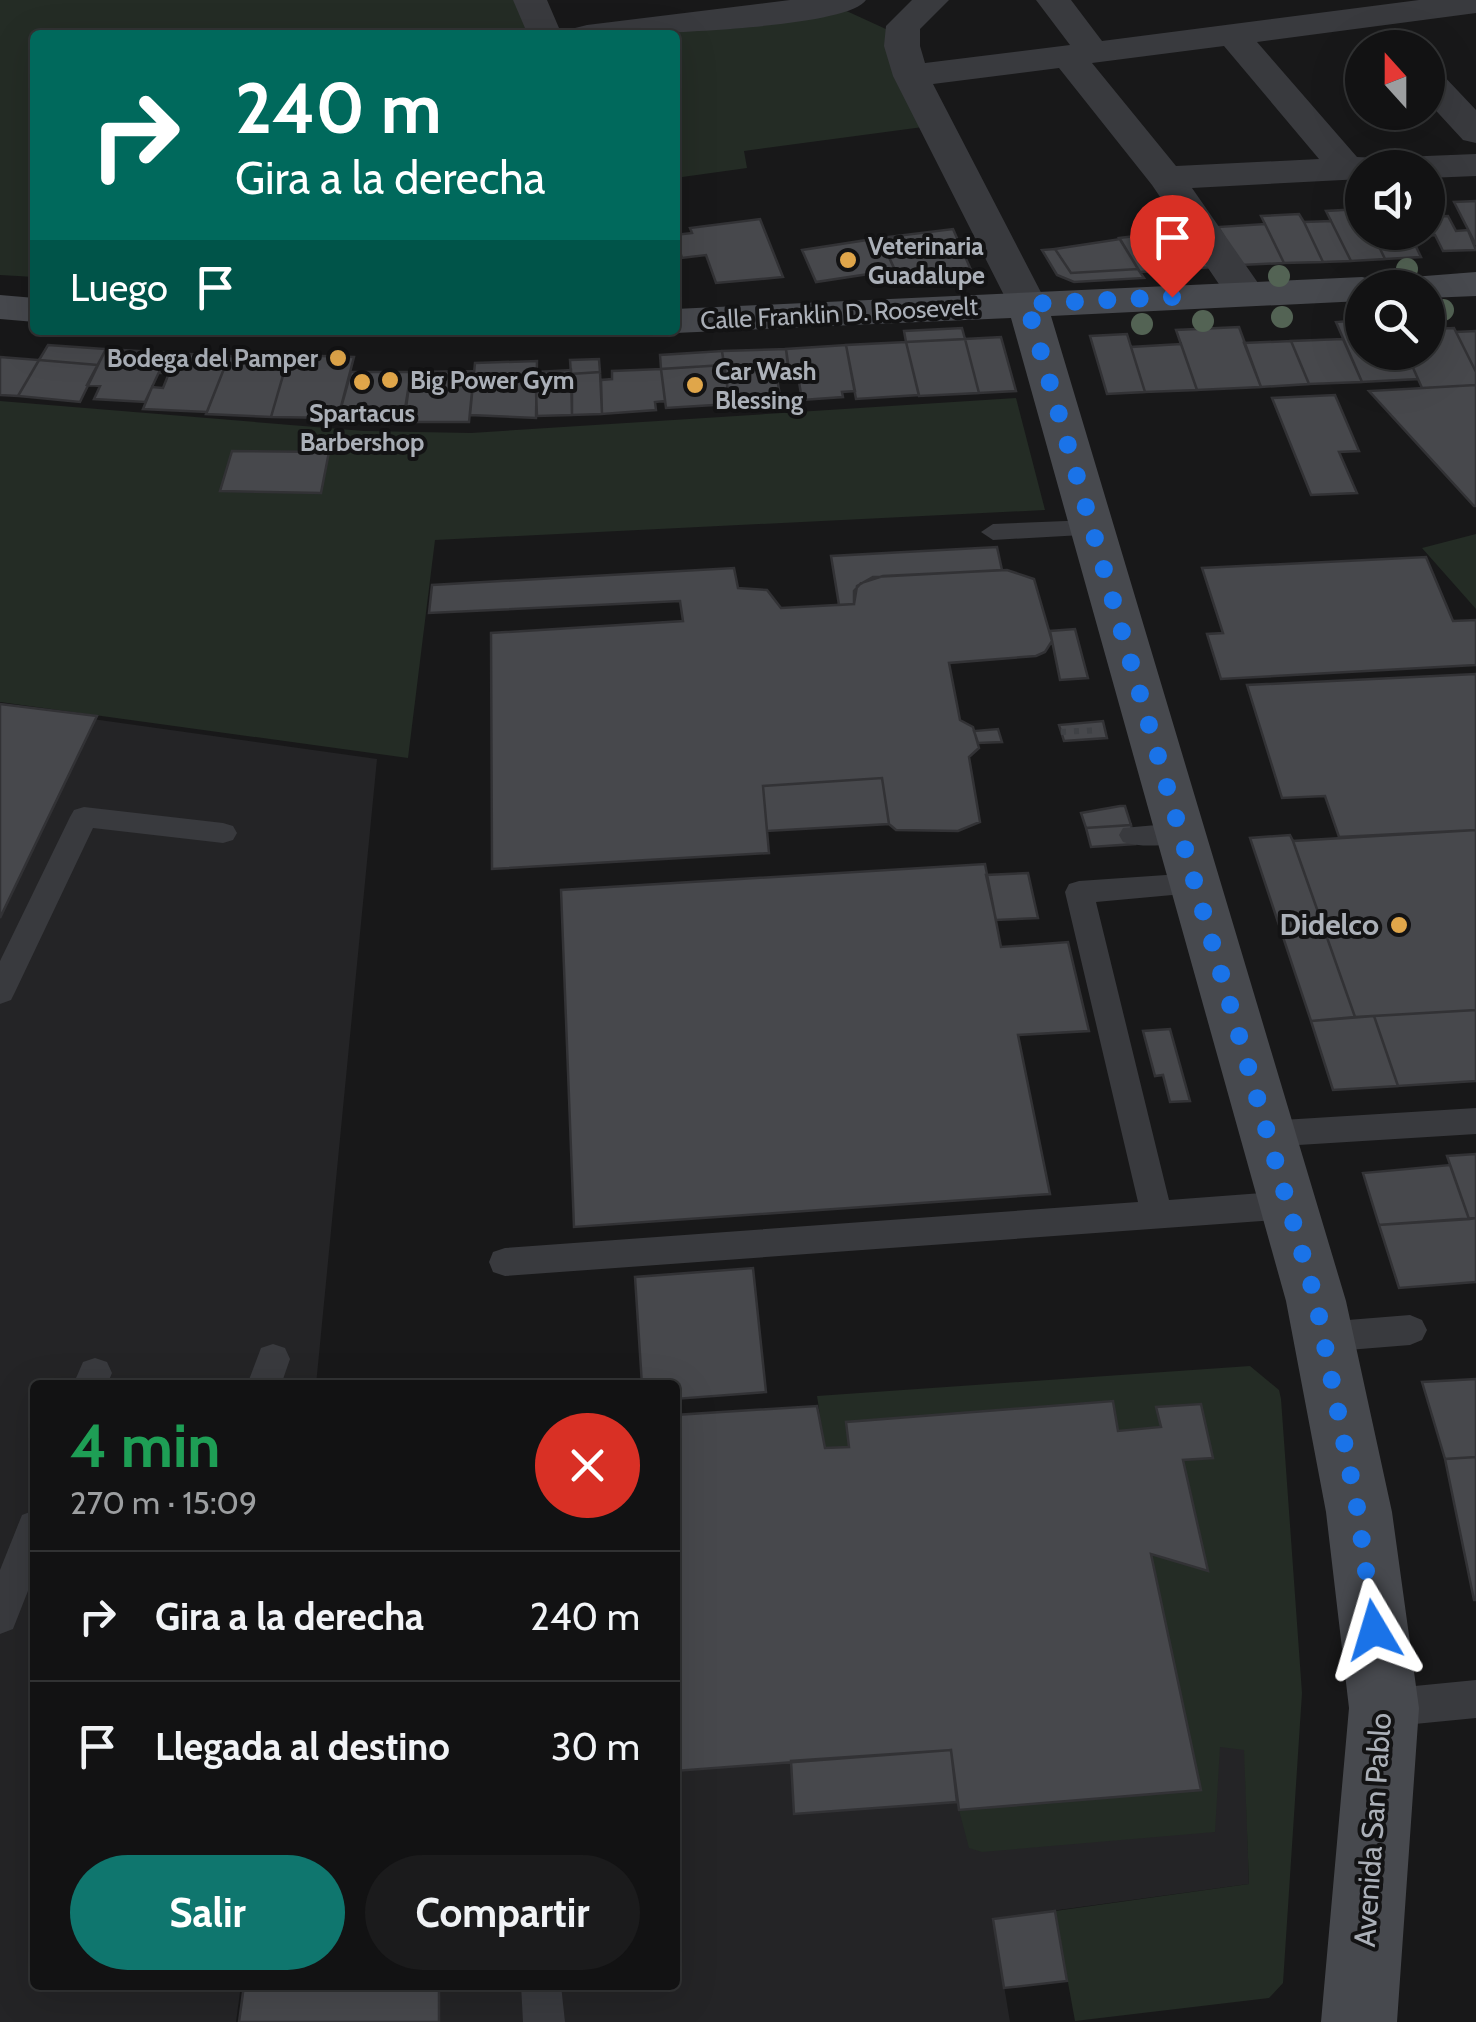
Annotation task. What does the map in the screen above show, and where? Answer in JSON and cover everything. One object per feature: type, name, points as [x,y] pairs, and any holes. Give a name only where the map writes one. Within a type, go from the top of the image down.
[{"type":"street","points":[[530,0],[543,30]]},
{"type":"street","points":[[610,30],[704,10],[848,0]]},
{"type":"street","points":[[932,0],[903,26],[902,46],[912,76],[1027,304]]},
{"type":"street","points":[[1052,0],[1081,54],[1245,293]]},
{"type":"street","points":[[912,76],[1476,3]]},
{"type":"street","points":[[1367,18],[1379,30]]},
{"type":"street","points":[[1233,36],[1345,158]]},
{"type":"street","points":[[1445,99],[1476,132]]},
{"type":"street","points":[[1445,166],[1476,165]]},
{"type":"street","points":[[1166,178],[1345,169]]},
{"type":"street","points":[[1445,285],[1476,284]]},
{"type":"street","name":"Calle Franklin D. Roosevelt","points":[[680,322],[1345,289]]},
{"type":"street","name":"Avenida San Pablo","points":[[1027,304],[1092,528],[1169,850],[1288,1205],[1323,1336],[1358,1512],[1384,1708],[1359,2022]]},
{"type":"street","points":[[0,307],[30,310]]},
{"type":"lane","points":[[993,532],[1092,528]]},
{"type":"lane","points":[[0,992],[84,817],[223,833]]},
{"type":"lane","points":[[1157,1216],[1078,892],[1169,850]]},
{"type":"lane","points":[[1267,1134],[1476,1120]]},
{"type":"lane","points":[[505,1262],[1288,1205]]},
{"type":"lane","points":[[1323,1336],[1410,1330]]},
{"type":"lane","points":[[0,1616],[30,1540]]},
{"type":"lane","points":[[1384,1708],[1476,1700]]},
{"type":"lane","points":[[541,1990],[544,2022]]},
{"type":"path","points":[[1061,732],[1105,730]]},
{"type":"shaded area","points":[[0,0],[527,0],[534,30],[30,30],[30,277],[0,275]]},
{"type":"shaded area","points":[[840,8],[888,30],[923,127],[744,151],[747,168],[680,177],[680,30],[662,30]]},
{"type":"shaded area","points":[[1016,398],[1045,510],[435,540],[408,758],[0,702],[0,401],[364,431],[471,433]]},
{"type":"shaded area","points":[[1476,534],[1476,609],[1422,548]]},
{"type":"shaded area","points":[[0,706],[377,759],[316,1380],[30,1380],[30,1990],[240,1990],[236,2022],[0,2022]]},
{"type":"shaded area","points":[[1250,1366],[1279,1390],[1281,1399],[1302,1693],[1283,1983],[1269,1998],[1075,2021],[1055,1911],[1249,1884],[1244,1750],[1220,1747],[1215,1832],[982,1852],[969,1848],[959,1810],[1201,1789],[1151,1554],[1208,1570],[1183,1460],[1156,1407],[1161,1427],[1118,1431],[1112,1401],[847,1422],[849,1447],[825,1448],[817,1396]]},
{"type":"shaded area","points":[[1233,1387],[1249,1884],[993,1919],[1010,2022],[239,2022],[243,1990],[680,1990],[680,1415],[817,1406],[821,1417]]},
{"type":"building","points":[[1476,201],[1476,245],[1454,202]]},
{"type":"building","points":[[1345,210],[1345,249],[1326,211]]},
{"type":"building","points":[[1299,214],[1323,262],[1284,263],[1261,216]]},
{"type":"building","points":[[1445,216],[1456,231],[1468,230],[1476,250],[1443,251]]},
{"type":"building","points":[[760,219],[783,277],[716,283],[706,255],[682,258],[680,234],[692,233],[690,228]]},
{"type":"building","points":[[1331,221],[1351,261],[1323,262],[1304,222]]},
{"type":"building","points":[[1265,224],[1284,263],[1241,265],[1218,227]]},
{"type":"building","points":[[953,229],[971,270],[961,275],[899,279],[880,238]]},
{"type":"building","points":[[1191,229],[1215,267],[1140,272],[1119,238]]},
{"type":"building","name":"Veterinaria Guadalupe","points":[[880,238],[895,270],[816,282],[802,250]]},
{"type":"building","points":[[1120,239],[1138,269],[1071,273],[1055,249]]},
{"type":"building","points":[[1055,249],[1071,273],[1138,269],[1144,278],[1074,282],[1057,275],[1042,250]]},
{"type":"building","points":[[1346,250],[1381,250],[1385,259],[1351,261]]},
{"type":"building","points":[[1381,250],[1418,250],[1421,257],[1385,259]]},
{"type":"building","points":[[1345,321],[1345,343],[1336,322]]},
{"type":"building","points":[[1239,327],[1261,387],[1197,390],[1176,330]]},
{"type":"building","points":[[962,328],[965,339],[906,342],[904,331]]},
{"type":"building","points":[[1445,328],[1454,328],[1476,372],[1476,385],[1422,388],[1414,370],[1445,370]]},
{"type":"building","points":[[1476,331],[1476,372],[1456,332]]},
{"type":"building","points":[[1127,334],[1145,392],[1107,394],[1090,336]]},
{"type":"building","points":[[1001,337],[1016,391],[979,393],[965,339]]},
{"type":"building","points":[[965,339],[979,393],[919,396],[906,342]]},
{"type":"building","points":[[1343,339],[1345,370],[1357,370],[1362,382],[1309,384],[1291,341]]},
{"type":"building","points":[[1291,341],[1309,384],[1261,387],[1244,343]]},
{"type":"building","points":[[906,342],[919,395],[856,399],[846,345]]},
{"type":"building","points":[[1181,344],[1197,390],[1145,392],[1131,347]]},
{"type":"building","points":[[48,345],[106,349],[98,365],[39,360]]},
{"type":"building","points":[[846,345],[855,391],[842,392],[843,397],[802,400],[798,376],[790,377],[786,349]]},
{"type":"building","points":[[106,349],[168,353],[145,402],[94,399],[100,386],[87,385]]},
{"type":"building","points":[[786,349],[788,366],[775,367],[781,401],[730,404],[722,351]]},
{"type":"building","points":[[722,351],[724,365],[661,369],[660,355]]},
{"type":"building","points":[[168,353],[229,356],[207,412],[143,409],[152,387],[163,388],[169,373],[159,373]]},
{"type":"building","points":[[289,355],[354,357],[338,418],[271,417]]},
{"type":"building","points":[[229,356],[288,358],[271,417],[206,414]]},
{"type":"building","points":[[0,357],[39,360],[18,396],[0,395]]},
{"type":"building","points":[[599,359],[600,372],[571,374],[570,360]]},
{"type":"building","points":[[39,360],[98,365],[80,402],[18,396]]},
{"type":"building","points":[[537,361],[536,418],[470,415],[475,363]]},
{"type":"building","name":"Car Wash Blessing","points":[[724,365],[730,404],[666,408],[661,369]]},
{"type":"building","points":[[661,369],[665,401],[655,402],[656,410],[602,414],[601,380],[612,379],[612,371]]},
{"type":"building","points":[[571,370],[572,390],[536,391],[537,372]]},
{"type":"building","points":[[1357,370],[1414,370],[1418,379],[1362,382]]},
{"type":"building","points":[[474,371],[469,422],[404,422],[411,372]]},
{"type":"building","points":[[351,372],[411,372],[404,415],[339,415]]},
{"type":"building","points":[[600,372],[602,414],[572,415],[571,374]]},
{"type":"building","points":[[1476,385],[1476,506],[1474,506],[1369,391]]},
{"type":"building","points":[[572,390],[572,415],[537,416],[536,391]]},
{"type":"building","points":[[1335,395],[1359,451],[1339,452],[1357,493],[1311,495],[1272,398]]},
{"type":"building","points":[[232,451],[329,452],[321,493],[220,491]]},
{"type":"building","points":[[997,547],[1002,570],[873,577],[857,586],[854,604],[839,605],[831,556]]},
{"type":"building","points":[[1426,557],[1453,621],[1476,620],[1476,665],[1221,679],[1207,634],[1223,633],[1202,568]]},
{"type":"building","points":[[734,568],[738,588],[767,590],[781,608],[854,604],[854,591],[861,583],[883,576],[1007,570],[1034,579],[1052,641],[1045,652],[949,663],[960,720],[973,727],[979,748],[969,757],[980,822],[958,831],[896,830],[889,824],[882,778],[763,786],[769,853],[492,869],[491,633],[683,621],[680,601],[429,613],[432,585]]},
{"type":"building","points":[[1075,629],[1088,678],[1060,680],[1050,631]]},
{"type":"building","points":[[1476,674],[1476,830],[1339,837],[1325,796],[1282,798],[1247,685]]},
{"type":"building","points":[[0,704],[97,716],[0,918]]},
{"type":"building","points":[[1103,721],[1107,738],[1064,741],[1059,725]]},
{"type":"building","points":[[998,729],[1002,742],[978,743],[974,731]]},
{"type":"building","points":[[882,778],[889,824],[767,831],[763,786]]},
{"type":"building","points":[[1125,806],[1131,825],[1086,828],[1081,813]]},
{"type":"building","points":[[1131,825],[1135,844],[1091,847],[1086,828]]},
{"type":"building","name":"Didelco","points":[[1476,830],[1476,1010],[1355,1017],[1293,841]]},
{"type":"building","points":[[1290,835],[1355,1017],[1311,1021],[1250,838]]},
{"type":"building","points":[[985,864],[1001,947],[1068,942],[1089,1031],[1018,1035],[1050,1194],[574,1227],[561,890]]},
{"type":"building","points":[[1028,873],[1038,918],[996,920],[986,875]]},
{"type":"building","points":[[1476,1010],[1476,1081],[1398,1086],[1374,1016]]},
{"type":"building","points":[[1374,1016],[1398,1086],[1333,1090],[1311,1021]]},
{"type":"building","points":[[1170,1029],[1190,1101],[1170,1102],[1163,1075],[1155,1076],[1143,1031]]},
{"type":"building","points":[[1476,1154],[1476,1218],[1469,1219],[1447,1156]]},
{"type":"building","points":[[1450,1165],[1469,1219],[1379,1225],[1363,1173]]},
{"type":"building","points":[[1476,1218],[1476,1282],[1399,1288],[1379,1225]]},
{"type":"building","points":[[753,1268],[766,1392],[680,1399],[680,1380],[642,1380],[635,1277]]},
{"type":"building","points":[[1476,1379],[1476,1457],[1445,1459],[1422,1382]]},
{"type":"building","points":[[1113,1401],[1118,1431],[1161,1427],[1156,1407],[1201,1404],[1213,1458],[1183,1460],[1208,1571],[1151,1554],[1201,1790],[959,1810],[951,1750],[680,1771],[680,1415],[817,1406],[825,1448],[849,1447],[846,1422]]},
{"type":"building","points":[[1476,1457],[1476,1600],[1474,1600],[1445,1459]]},
{"type":"building","points":[[951,1750],[957,1802],[794,1814],[791,1761]]},
{"type":"building","points":[[1055,1911],[1067,1981],[1004,1988],[993,1919]]},
{"type":"building","points":[[243,1990],[439,1990],[439,2022],[239,2022]]},
{"type":"place","name":"Veterinaria Guadalupe","points":[[848,260]]},
{"type":"place","name":"Bodega del Pamper","points":[[338,358]]},
{"type":"place","name":"Big Power Gym","points":[[390,380]]},
{"type":"place","name":"Spartacus Barbershop","points":[[362,382]]},
{"type":"place","name":"Car Wash Blessing","points":[[695,385]]},
{"type":"place","name":"Didelco","points":[[1399,925]]},
{"type":"route","points":[[1172,297],[1027,304],[1316,1301],[1358,1512],[1374,1630]]}]
